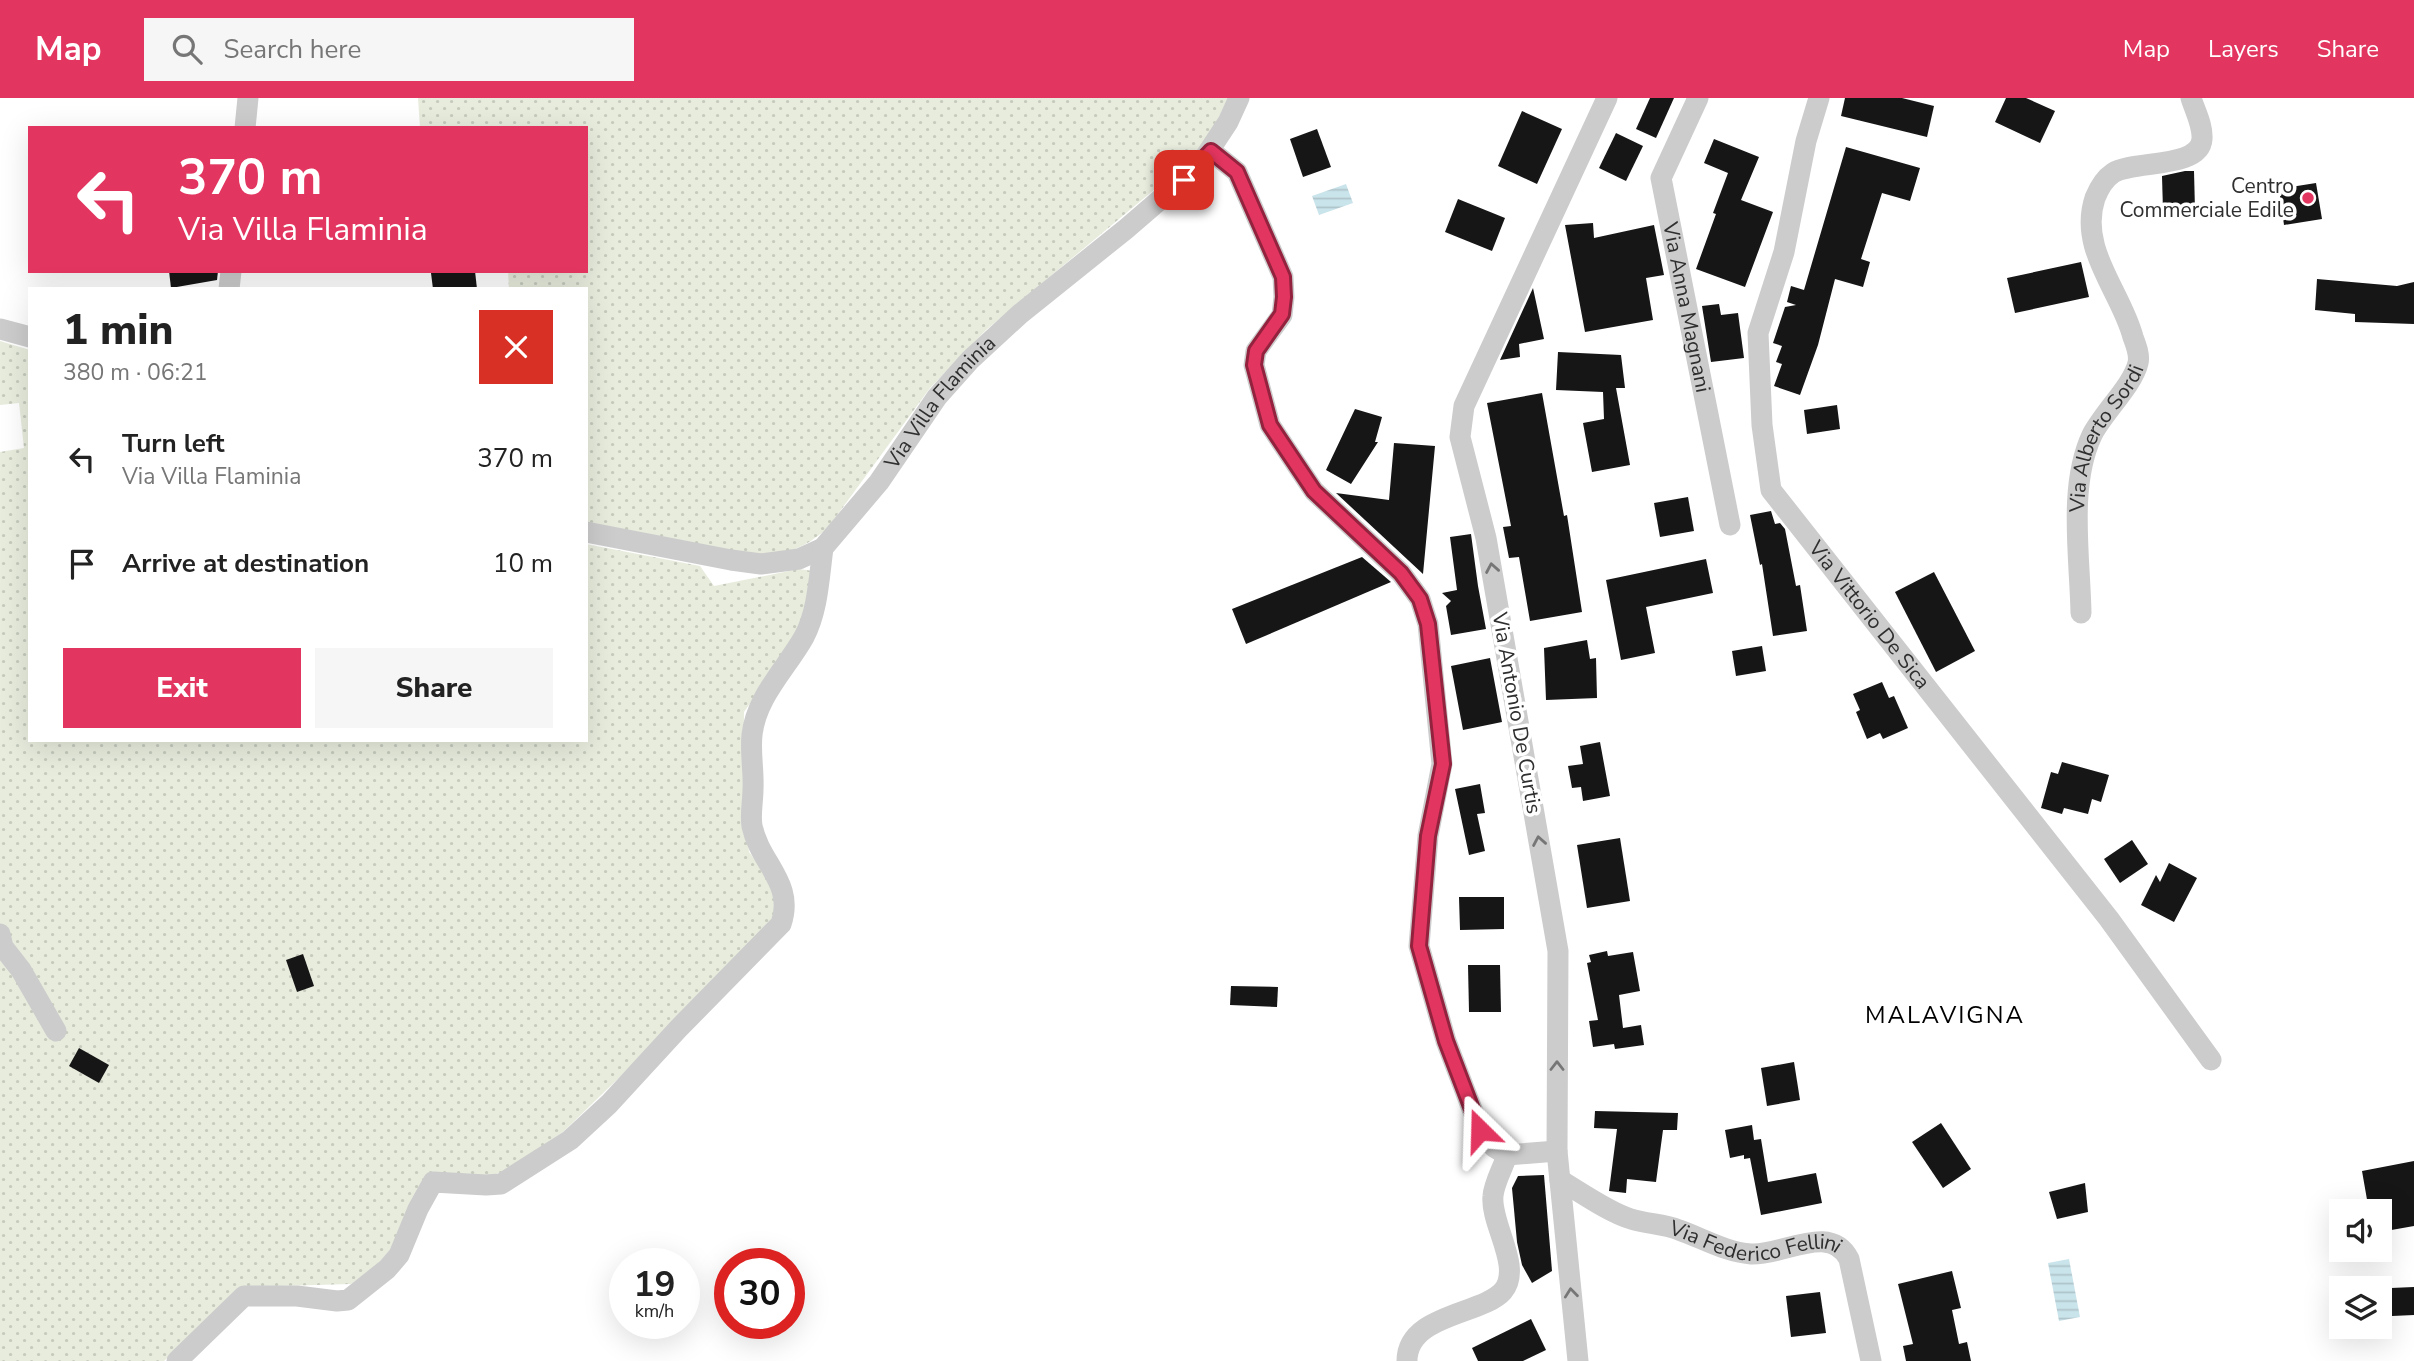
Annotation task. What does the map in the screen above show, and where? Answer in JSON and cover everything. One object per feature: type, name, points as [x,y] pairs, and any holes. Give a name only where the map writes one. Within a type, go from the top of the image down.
[{"type":"street","points":[[245,126],[248,98]]},
{"type":"street","name":"Via Villa Flaminia","points":[[588,532],[761,564],[799,559],[823,548],[879,482],[937,397],[970,360],[1020,314],[1199,166],[1211,151],[1239,98]]},
{"type":"street","name":"Via Antonio De Curtis","points":[[1578,1361],[1557,1151],[1558,951],[1486,538],[1460,437],[1464,406],[1607,98]]},
{"type":"street","name":"Via Anna Magnani","points":[[1698,98],[1661,178],[1730,525]]},
{"type":"street","name":"Via Vittorio De Sica","points":[[1819,98],[1806,141],[1784,252],[1758,333],[1762,425],[1771,491],[2109,919],[2211,1060]]},
{"type":"street","name":"Via Alberto Sordi","points":[[2081,613],[2077,502],[2085,458],[2097,425],[2138,363],[2131,327],[2094,247],[2091,231],[2094,201],[2104,181],[2117,171],[2176,160],[2197,151],[2201,146],[2201,128],[2191,98]]},
{"type":"street","points":[[1211,151],[1237,172],[1283,277],[1282,314],[1256,351],[1254,365],[1270,425],[1314,491],[1401,573],[1420,599],[1428,624],[1443,764],[1428,836],[1419,946],[1446,1041],[1480,1130],[1494,1147],[1507,1155],[1557,1151]]},
{"type":"street","points":[[0,329],[28,336]]},
{"type":"street","points":[[177,1361],[244,1296],[348,1300],[387,1269],[398,1255],[433,1182],[501,1184],[570,1140],[609,1104],[781,924],[786,910],[784,893],[757,842],[752,823],[752,734],[764,698],[804,635],[813,608],[823,548]]},
{"type":"street","points":[[0,934],[3,947],[21,970],[56,1031]]},
{"type":"street","points":[[1407,1361],[1407,1353],[1415,1338],[1437,1321],[1495,1297],[1504,1289],[1509,1276],[1507,1257],[1495,1216],[1493,1196],[1507,1155]]},
{"type":"street","name":"Via Federico Fellini","points":[[1560,1181],[1629,1219],[1676,1229],[1722,1247],[1750,1254],[1824,1240],[1836,1244],[1849,1259],[1871,1361]]},
{"type":"shaded area","points":[[418,98],[1228,98],[1200,147],[1167,179],[986,330],[930,388],[827,529],[796,549],[759,556],[588,527],[588,287],[509,287],[508,273],[588,273],[588,126],[420,126]]},
{"type":"shaded area","points":[[0,341],[28,349],[28,742],[588,742],[588,544],[700,566],[714,586],[799,569],[813,571],[798,635],[744,712],[743,785],[749,852],[778,892],[774,921],[660,1038],[563,1132],[505,1171],[487,1177],[429,1173],[394,1245],[376,1266],[351,1284],[242,1287],[164,1361],[0,1361],[0,452],[24,448],[19,403],[0,405]]},
{"type":"water","points":[[1346,184],[1353,203],[1319,215],[1312,196]]},
{"type":"water","points":[[2069,1259],[2080,1317],[2059,1321],[2048,1263]]},
{"type":"building","points":[[1650,98],[1674,98],[1656,138],[1636,129]]},
{"type":"building","points":[[1845,98],[1902,98],[1934,106],[1927,137],[1841,116]]},
{"type":"building","points":[[2006,98],[2026,98],[2055,111],[2040,143],[1995,122]]},
{"type":"building","points":[[1522,111],[1562,129],[1537,184],[1498,166]]},
{"type":"building","points":[[1317,129],[1331,167],[1303,177],[1290,139]]},
{"type":"building","points":[[1616,133],[1643,146],[1626,181],[1599,168]]},
{"type":"building","points":[[1714,139],[1759,157],[1741,200],[1773,212],[1745,287],[1696,269],[1728,173],[1704,163]]},
{"type":"building","points":[[1846,147],[1920,168],[1910,201],[1882,193],[1861,259],[1870,262],[1863,287],[1835,279],[1818,345],[1800,395],[1774,386],[1782,364],[1776,362],[1782,346],[1773,343],[1785,307],[1796,305],[1787,302],[1791,286],[1804,290]]},
{"type":"building","points":[[2194,171],[2195,210],[2163,211],[2162,176]]},
{"type":"building","points":[[2316,183],[2322,219],[2284,225],[2279,189]]},
{"type":"building","points":[[1458,199],[1505,218],[1492,251],[1445,232]]},
{"type":"building","points":[[1593,223],[1594,238],[1654,225],[1664,275],[1646,278],[1653,320],[1585,332],[1565,225]]},
{"type":"building","points":[[2081,262],[2089,297],[2015,313],[2007,278]]},
{"type":"building","points":[[169,273],[218,273],[217,280],[171,287]]},
{"type":"building","points":[[431,273],[475,273],[477,287],[433,287]]},
{"type":"building","points":[[2317,279],[2397,286],[2414,282],[2414,324],[2355,322],[2355,314],[2315,310]]},
{"type":"building","points":[[1533,288],[1544,339],[1519,344],[1520,357],[1500,360]]},
{"type":"building","points":[[1719,304],[1721,315],[1738,313],[1744,358],[1711,362],[1702,306]]},
{"type":"building","points":[[1558,352],[1621,355],[1625,388],[1616,388],[1630,465],[1592,472],[1583,423],[1604,419],[1603,392],[1556,390]]},
{"type":"building","points":[[1542,393],[1564,516],[1567,515],[1582,612],[1530,621],[1519,557],[1509,558],[1503,527],[1511,526],[1487,403]]},
{"type":"building","points":[[1837,405],[1840,429],[1807,434],[1804,410]]},
{"type":"building","points":[[1355,409],[1382,417],[1375,442],[1378,442],[1351,484],[1326,470]]},
{"type":"building","points":[[1394,443],[1435,446],[1423,574],[1336,493],[1389,500]]},
{"type":"building","points":[[1688,497],[1694,531],[1660,537],[1654,503]]},
{"type":"building","points":[[1771,511],[1775,524],[1780,523],[1785,529],[1796,586],[1800,585],[1807,631],[1773,636],[1762,564],[1760,565],[1750,515]]},
{"type":"building","points":[[1471,534],[1486,629],[1451,635],[1446,606],[1451,601],[1442,593],[1457,590],[1450,537]]},
{"type":"building","points":[[1362,557],[1391,582],[1246,644],[1232,609]]},
{"type":"building","points":[[1706,559],[1713,593],[1646,607],[1655,653],[1621,660],[1606,580]]},
{"type":"building","points":[[1934,572],[1975,651],[1936,672],[1895,592]]},
{"type":"building","points":[[1587,640],[1590,659],[1596,658],[1597,698],[1546,700],[1544,648]]},
{"type":"building","points":[[1762,646],[1766,671],[1736,676],[1732,651]]},
{"type":"building","points":[[1490,658],[1502,722],[1463,730],[1451,666]]},
{"type":"building","points":[[1882,682],[1889,698],[1894,696],[1908,728],[1883,739],[1880,733],[1867,739],[1856,712],[1860,710],[1853,694]]},
{"type":"building","points":[[1600,742],[1610,796],[1583,801],[1581,787],[1572,788],[1568,766],[1583,764],[1580,746]]},
{"type":"building","points":[[2062,762],[2109,775],[2101,802],[2092,799],[2088,814],[2064,808],[2062,814],[2041,808],[2051,772],[2058,774]]},
{"type":"building","points":[[1480,784],[1485,813],[1477,814],[1485,851],[1469,855],[1455,789]]},
{"type":"building","points":[[1620,838],[1630,901],[1587,908],[1577,845]]},
{"type":"building","points":[[2132,840],[2148,864],[2120,883],[2104,859]]},
{"type":"building","points":[[2169,863],[2197,878],[2174,922],[2141,905],[2156,875],[2160,882]]},
{"type":"building","points":[[1459,897],[1504,897],[1504,929],[1460,930]]},
{"type":"building","points":[[1607,951],[1608,956],[1633,952],[1640,991],[1619,995],[1623,1028],[1641,1025],[1644,1045],[1615,1049],[1614,1044],[1593,1047],[1589,1021],[1598,1020],[1587,963],[1591,962],[1589,955]]},
{"type":"building","points":[[303,954],[314,986],[297,992],[286,960]]},
{"type":"building","points":[[1468,965],[1500,965],[1501,1012],[1469,1012]]},
{"type":"building","points":[[1231,986],[1278,987],[1277,1007],[1230,1005]]},
{"type":"building","points":[[79,1048],[109,1065],[99,1083],[69,1066]]},
{"type":"building","points":[[1794,1062],[1800,1100],[1767,1106],[1761,1068]]},
{"type":"building","points":[[1595,1111],[1678,1113],[1677,1130],[1663,1130],[1656,1182],[1627,1179],[1626,1193],[1609,1191],[1617,1129],[1594,1128]]},
{"type":"building","points":[[1941,1123],[1971,1169],[1943,1188],[1912,1142]]},
{"type":"building","points":[[1752,1125],[1754,1140],[1761,1139],[1768,1182],[1816,1173],[1822,1203],[1761,1215],[1750,1158],[1744,1159],[1744,1155],[1730,1158],[1725,1130]]},
{"type":"building","points":[[2414,1161],[2414,1226],[2392,1230],[2392,1199],[2367,1199],[2362,1171]]},
{"type":"building","points":[[1544,1175],[1552,1271],[1532,1283],[1522,1265],[1517,1242],[1512,1188],[1518,1176]]},
{"type":"building","points":[[2085,1183],[2088,1212],[2057,1219],[2049,1192]]},
{"type":"building","points":[[1952,1271],[1961,1308],[1952,1310],[1959,1344],[1967,1342],[1971,1361],[1906,1361],[1903,1346],[1913,1344],[1898,1284]]},
{"type":"building","points":[[2414,1287],[2414,1315],[2392,1316],[2392,1288]]},
{"type":"building","points":[[1820,1292],[1826,1333],[1791,1337],[1786,1296]]},
{"type":"building","points":[[1531,1319],[1546,1350],[1523,1361],[1478,1361],[1472,1348]]},
{"type":"place","name":"Centro Commerciale Edile","points":[[2308,198]]},
{"type":"district","name":"MALAVIGNA","points":[[1945,1015]]},
{"type":"route","points":[[1184,180],[1211,151],[1237,172],[1283,277],[1282,314],[1256,351],[1254,365],[1270,425],[1314,491],[1401,573],[1420,599],[1428,624],[1443,764],[1428,836],[1419,946],[1446,1041],[1480,1130]]}]
